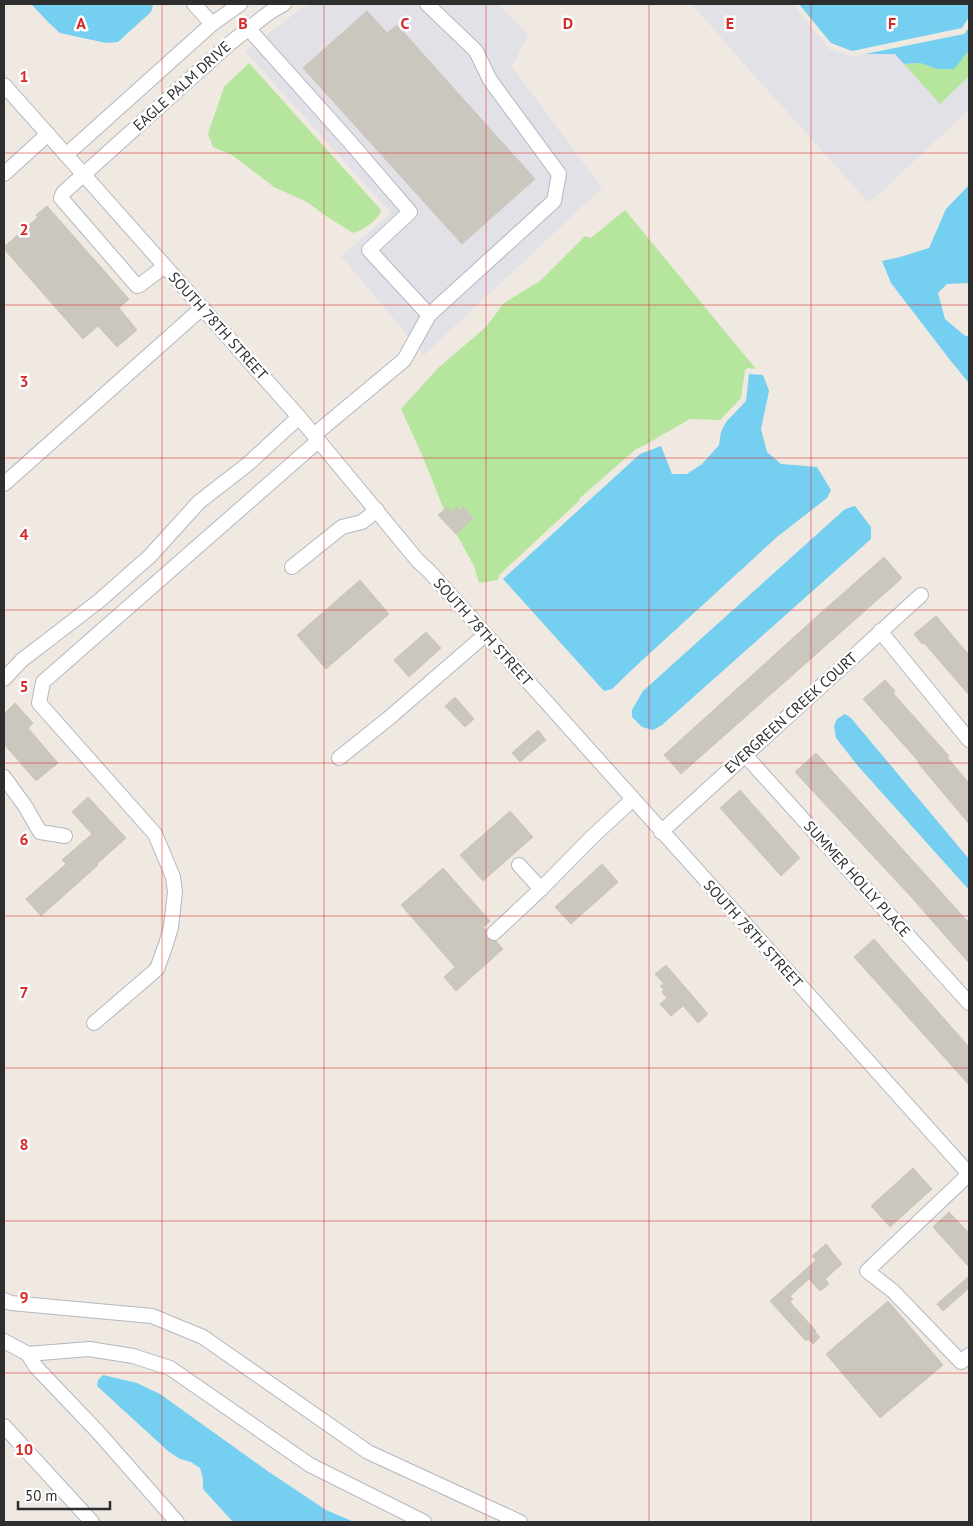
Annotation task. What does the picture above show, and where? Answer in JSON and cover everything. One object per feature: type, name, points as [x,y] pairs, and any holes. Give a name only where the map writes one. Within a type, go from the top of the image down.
[{"type":"street","points":[[194,4],[212,24]]},
{"type":"street","name":"EAGLE PALM DRIVE","points":[[66,155],[212,24],[240,4]]},
{"type":"street","name":"EAGLE PALM DRIVE","points":[[165,266],[137,286],[61,198],[63,193],[248,28],[284,4]]},
{"type":"street","points":[[94,1023],[157,969],[171,927],[175,892],[173,877],[155,834],[39,703],[43,682],[404,360],[429,315],[554,201],[559,174],[490,80],[476,51],[427,4]]},
{"type":"street","points":[[248,28],[410,212],[368,250],[429,315]]},
{"type":"street","name":"SOUTH 78TH STREET","points":[[4,87],[299,417],[418,561],[969,1174]]},
{"type":"street","points":[[4,174],[48,134]]},
{"type":"street","points":[[4,484],[202,308]]},
{"type":"street","points":[[4,679],[22,660],[99,601],[143,562],[198,502],[248,464],[299,417]]},
{"type":"street","points":[[292,568],[342,527],[362,522],[377,510]]},
{"type":"street","name":"EVERGREEN CREEK COURT","points":[[661,832],[921,595]]},
{"type":"street","points":[[880,632],[969,740]]},
{"type":"street","points":[[339,758],[390,718],[485,635]]},
{"type":"street","name":"SUMMER HOLLY PLACE","points":[[745,755],[969,1003]]},
{"type":"street","points":[[4,776],[40,832],[65,836]]},
{"type":"street","points":[[494,933],[591,838],[633,800]]},
{"type":"street","points":[[519,865],[541,889]]},
{"type":"street","points":[[969,1174],[867,1271],[893,1291],[961,1362],[969,1355]]},
{"type":"street","points":[[4,1300],[11,1303],[152,1316],[203,1337],[368,1452],[520,1522]]},
{"type":"street","points":[[4,1340],[28,1354],[36,1367],[98,1432],[177,1522]]},
{"type":"street","points":[[28,1354],[89,1349],[133,1356],[170,1368],[310,1466],[424,1522]]},
{"type":"street","points":[[4,1426],[92,1522]]},
{"type":"shaded area","points":[[310,4],[499,4],[528,35],[512,67],[602,188],[424,355],[341,256],[391,213],[245,51]]},
{"type":"shaded area","points":[[692,4],[793,4],[829,49],[853,57],[865,54],[895,54],[940,103],[969,76],[969,110],[869,203]]},
{"type":"green space","points":[[969,50],[969,76],[940,104],[904,64],[920,63],[937,69],[953,69]]},
{"type":"green space","points":[[249,63],[381,210],[377,218],[370,225],[353,233],[307,202],[274,187],[232,155],[213,147],[208,134],[224,87]]},
{"type":"green space","points":[[625,210],[756,369],[748,368],[745,370],[741,398],[720,420],[690,419],[636,449],[580,498],[499,575],[498,580],[479,583],[474,566],[446,515],[401,409],[438,368],[486,327],[504,303],[540,281],[585,236],[591,238]]},
{"type":"water","points":[[31,4],[153,5],[151,12],[118,42],[106,43],[60,33]]},
{"type":"water","points":[[799,4],[969,4],[969,17],[962,28],[852,51],[831,43]]},
{"type":"water","points":[[969,28],[969,50],[954,69],[937,69],[920,63],[904,64],[895,54],[865,54],[964,34]]},
{"type":"water","points":[[969,185],[969,283],[947,284],[938,293],[945,319],[969,337],[969,383],[891,283],[882,261],[929,248],[946,209]]},
{"type":"water","points":[[749,374],[763,375],[769,391],[761,429],[767,452],[781,464],[817,467],[831,490],[827,498],[777,537],[612,689],[604,691],[503,579],[640,454],[661,446],[672,474],[687,474],[702,464],[719,445],[721,432],[726,422],[746,401]]},
{"type":"water","points":[[855,506],[871,527],[871,539],[662,725],[653,730],[642,727],[632,717],[632,710],[643,691],[845,509]]},
{"type":"water","points":[[845,714],[851,718],[969,859],[969,890],[858,766],[836,738],[834,726],[837,719]]},
{"type":"water","points":[[103,1375],[137,1383],[160,1394],[269,1472],[326,1510],[354,1522],[233,1522],[203,1489],[200,1468],[168,1451],[97,1386],[98,1380]]},
{"type":"building","points":[[367,11],[387,33],[397,25],[535,179],[462,244],[303,68]]},
{"type":"building","points":[[47,206],[129,299],[119,308],[137,330],[117,347],[98,326],[83,339],[4,249]]},
{"type":"building","points":[[447,507],[451,512],[456,507],[459,511],[463,507],[473,518],[456,534],[438,515]]},
{"type":"building","points":[[884,557],[902,578],[681,774],[664,755]]},
{"type":"building","points":[[360,580],[389,614],[326,669],[297,635]]},
{"type":"building","points":[[936,616],[969,655],[969,695],[914,634]]},
{"type":"building","points":[[426,632],[441,648],[409,677],[394,660]]},
{"type":"building","points":[[885,680],[895,691],[893,693],[949,756],[947,757],[969,783],[969,824],[919,762],[863,699]]},
{"type":"building","points":[[455,697],[474,719],[465,727],[445,706]]},
{"type":"building","points":[[15,703],[33,723],[28,728],[58,763],[36,781],[4,744],[4,714]]},
{"type":"building","points":[[538,730],[546,740],[520,762],[512,753]]},
{"type":"building","points":[[816,753],[969,923],[969,963],[913,899],[795,772]]},
{"type":"building","points":[[740,790],[800,858],[781,876],[720,808]]},
{"type":"building","points":[[88,797],[126,838],[41,916],[26,899],[66,864],[62,860],[92,834],[72,812]]},
{"type":"building","points":[[510,811],[533,837],[483,881],[460,855]]},
{"type":"building","points":[[602,864],[618,882],[571,924],[555,907]]},
{"type":"building","points":[[443,868],[490,921],[483,927],[486,930],[486,935],[491,941],[496,941],[503,949],[456,991],[444,977],[455,967],[401,905]]},
{"type":"building","points":[[874,939],[969,1047],[969,1085],[854,957]]},
{"type":"building","points":[[666,965],[708,1014],[698,1023],[683,1006],[671,1016],[660,1004],[667,998],[660,986],[664,984],[655,974]]},
{"type":"building","points":[[913,1168],[932,1189],[890,1227],[871,1206]]},
{"type":"building","points":[[949,1212],[969,1233],[969,1267],[933,1227]]},
{"type":"building","points":[[826,1244],[842,1264],[825,1279],[829,1284],[820,1291],[809,1279],[790,1296],[793,1299],[790,1302],[820,1337],[813,1344],[808,1339],[806,1341],[770,1301],[816,1260],[812,1256]]},
{"type":"building","points":[[969,1276],[969,1288],[943,1311],[937,1304]]},
{"type":"building","points":[[888,1301],[943,1365],[880,1418],[826,1354]]}]
